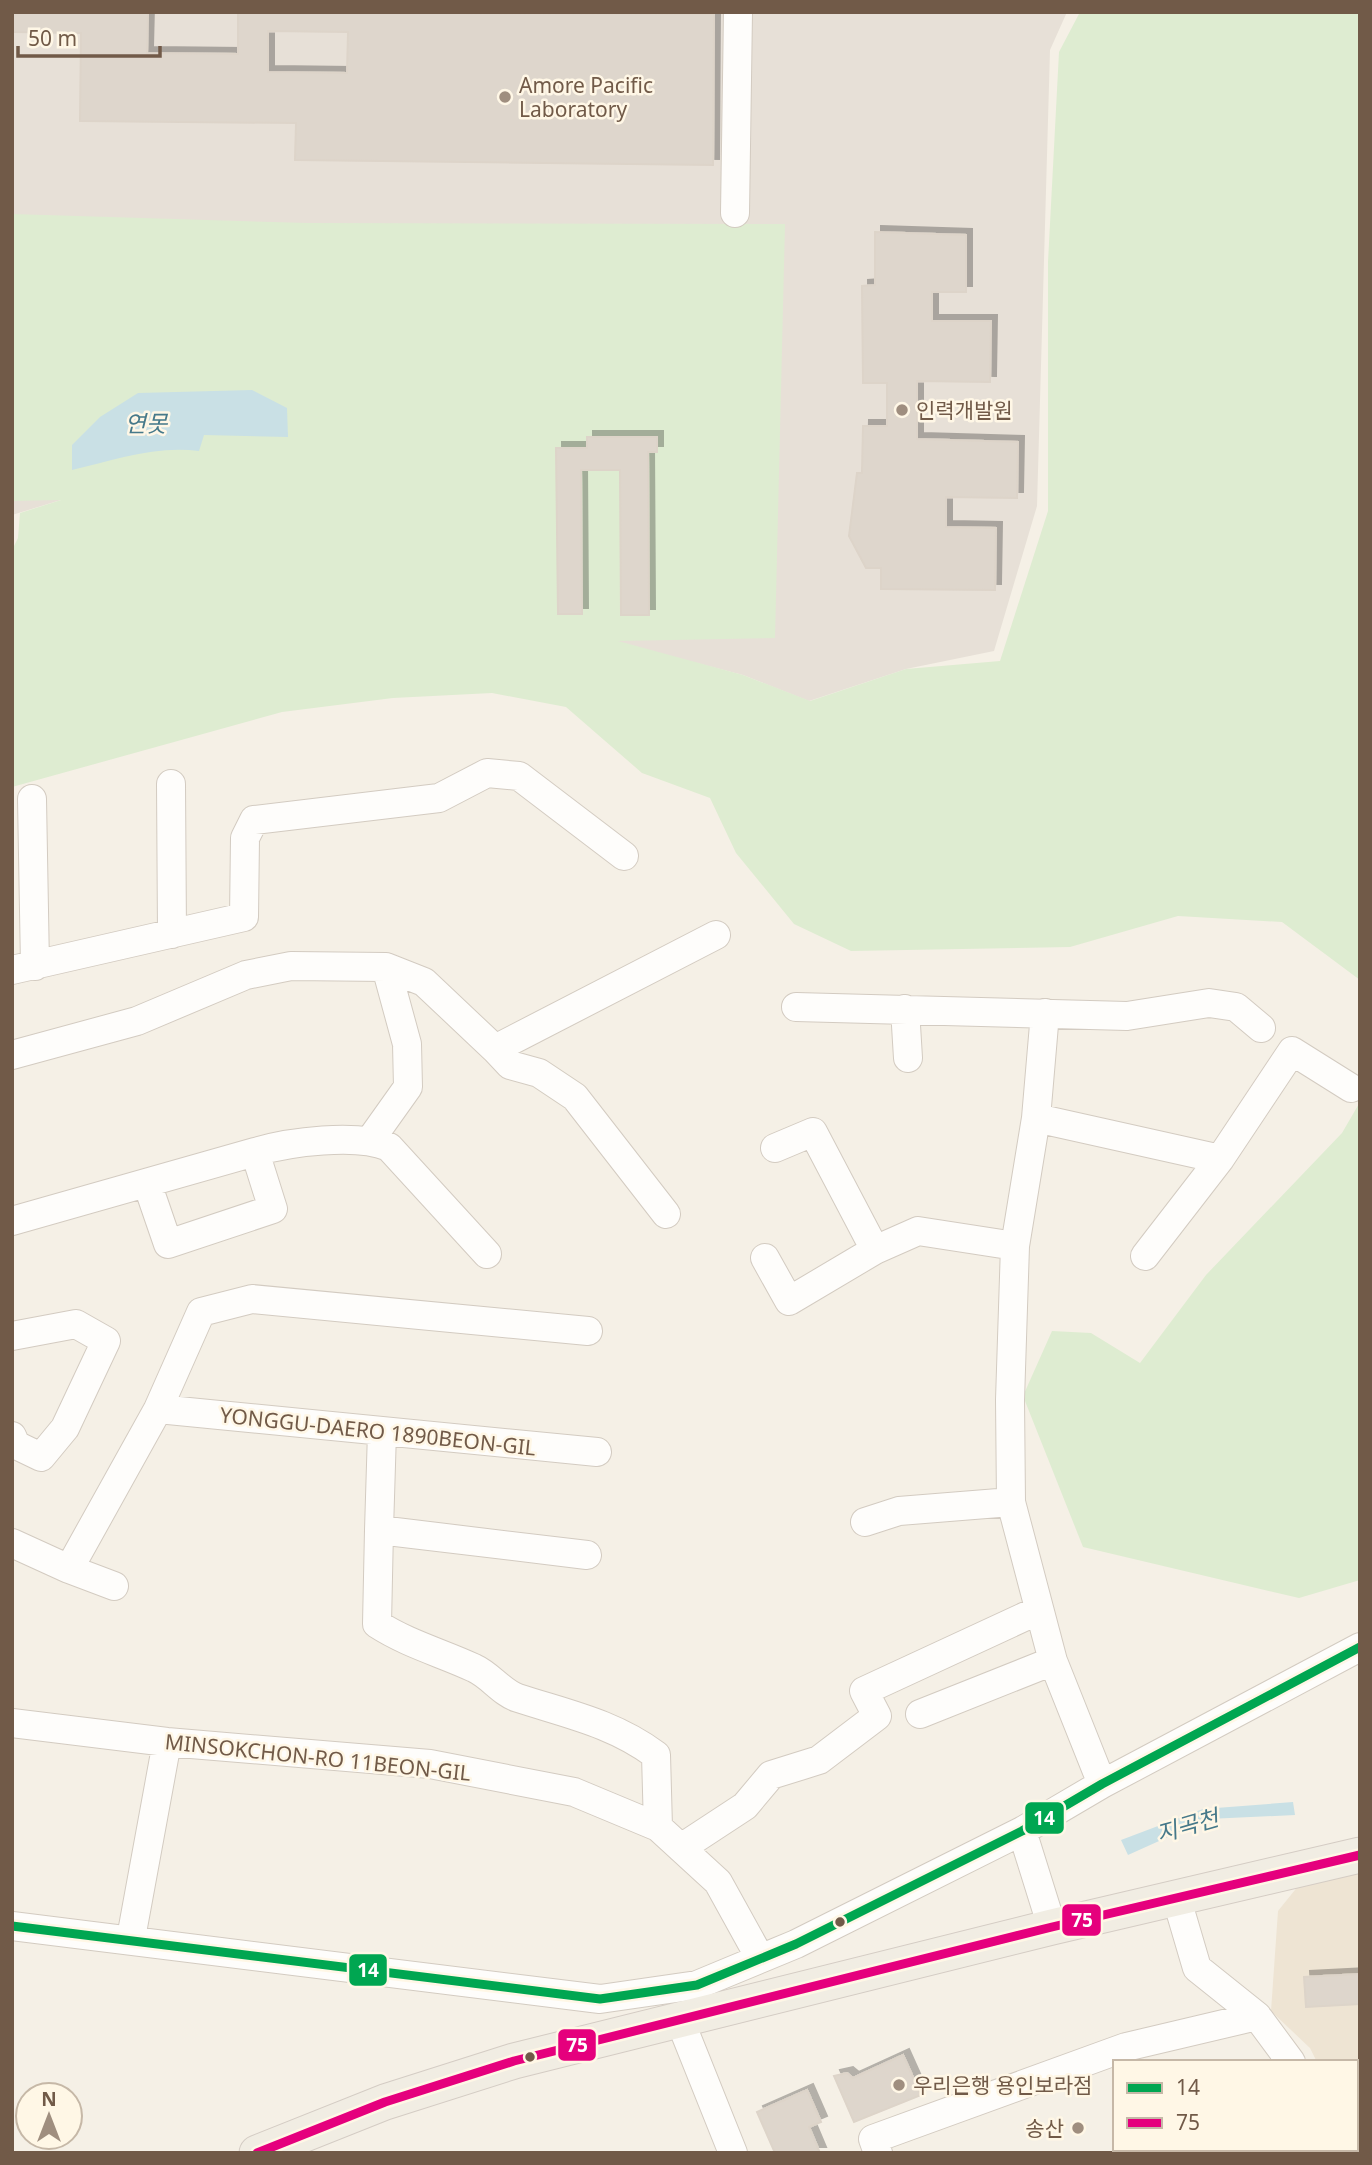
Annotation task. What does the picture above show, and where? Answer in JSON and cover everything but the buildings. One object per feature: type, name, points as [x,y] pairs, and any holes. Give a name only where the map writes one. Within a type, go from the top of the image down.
[{"type":"main road","points":[[264,2152],[385,2102],[514,2061],[1052,1927],[1177,1900],[1360,1855]]},
{"type":"street","points":[[735,213],[738,12]]},
{"type":"street","points":[[32,799],[24,968],[244,917],[245,838],[254,820],[439,798],[487,773],[519,776],[624,856]]},
{"type":"street","points":[[171,784],[172,934]]},
{"type":"street","points":[[495,1049],[716,935]]},
{"type":"street","points":[[12,1055],[136,1021],[246,975],[291,966],[386,967],[424,982],[510,1065],[538,1073],[575,1097],[666,1214]]},
{"type":"street","points":[[371,1139],[408,1087],[407,1044],[386,967]]},
{"type":"street","points":[[796,1007],[1127,1016],[1209,1003],[1236,1007],[1261,1028]]},
{"type":"street","points":[[905,1009],[908,1058]]},
{"type":"street","points":[[1045,1013],[1036,1118],[1015,1246],[1010,1400],[1011,1502],[1053,1661],[1102,1784]]},
{"type":"street","points":[[1145,1256],[1220,1159],[1292,1051],[1351,1088]]},
{"type":"street","points":[[1036,1118],[1220,1159]]},
{"type":"street","points":[[775,1148],[813,1132],[875,1250]]},
{"type":"street","points":[[12,1221],[273,1146],[371,1139],[389,1147],[486,1254]]},
{"type":"street","points":[[147,1183],[168,1244],[273,1209],[255,1152]]},
{"type":"street","points":[[765,1258],[789,1301],[875,1250],[918,1231],[1015,1246]]},
{"type":"street","points":[[69,1569],[158,1409],[201,1312],[252,1299],[588,1332]]},
{"type":"street","points":[[12,1336],[76,1324],[110,1332],[65,1428],[41,1457],[14,1443]]},
{"type":"street","name":"YONGGU-DAERO 1890BEON-GIL","points":[[158,1409],[597,1452]]},
{"type":"street","points":[[382,1432],[377,1624],[399,1638],[477,1669],[516,1698],[606,1724],[639,1742],[656,1755],[658,1826]]},
{"type":"street","points":[[865,1522],[899,1511],[1011,1502]]},
{"type":"street","points":[[379,1530],[587,1555]]},
{"type":"street","points":[[12,1543],[114,1586]]},
{"type":"street","points":[[681,1848],[745,1805],[771,1775],[819,1760],[877,1716],[864,1692],[1039,1611]]},
{"type":"street","points":[[12,1926],[131,1938],[600,1999],[697,1984],[796,1944],[1022,1831],[1102,1784],[1360,1647]]},
{"type":"street","points":[[920,1714],[1053,1661]]},
{"type":"street","name":"MINSOKCHON-RO 11BEON-GIL","points":[[12,1723],[167,1742],[430,1764],[574,1792],[658,1826],[718,1882],[760,1958]]},
{"type":"street","points":[[131,1938],[167,1742]]},
{"type":"street","points":[[1022,1831],[1052,1927]]},
{"type":"street","points":[[1177,1900],[1197,1968],[1257,2016],[1290,2060]]},
{"type":"street","points":[[878,2153],[873,2139],[1126,2054],[1257,2016]]},
{"type":"street","points":[[679,2018],[733,2153]]},
{"type":"shaded area","points":[[12,12],[1067,12],[1050,50],[1037,506],[994,651],[906,669],[809,701],[743,675],[64,499],[12,515]]},
{"type":"shaded area","points":[[1360,1871],[1360,2153],[1330,2153],[1358,2151],[1358,2060],[1316,2060],[1310,2048],[1271,2011],[1278,1911],[1299,1885]]},
{"type":"green space","points":[[1080,12],[1360,12],[1360,980],[1282,922],[1178,916],[1070,947],[851,951],[794,924],[736,853],[710,798],[642,773],[566,707],[492,693],[393,698],[282,712],[12,787],[12,550],[18,538],[20,513],[61,500],[12,501],[12,214],[307,223],[785,224],[775,638],[618,641],[743,675],[810,701],[906,669],[1000,661],[1048,511],[1048,262],[1059,52]]},
{"type":"green space","points":[[1360,1102],[1360,1580],[1299,1598],[1083,1547],[1023,1396],[1052,1331],[1091,1333],[1140,1363],[1206,1275],[1342,1133]]},
{"type":"water","name":"연못","points":[[252,390],[287,408],[288,437],[204,435],[199,451],[151,452],[72,470],[72,445],[100,417],[138,393]]},
{"type":"water","name":"지곡천","points":[[1293,1802],[1295,1815],[1208,1819],[1128,1855],[1121,1840],[1203,1809]]},
{"type":"transit line","name":"14","points":[[12,1926],[600,1999],[697,1985],[796,1944],[1022,1831],[1102,1784],[1360,1647]]},
{"type":"transit line","name":"75","points":[[257,2153],[385,2102],[514,2061],[1052,1927],[1360,1855]]},
{"type":"place","name":"Amore Pacific Laboratory","points":[[505,97]]},
{"type":"place","name":"인력개발원","points":[[902,410]]},
{"type":"place","name":"우리은행 용인보라점","points":[[899,2085]]},
{"type":"place","name":"송산","points":[[1078,2128]]}]
